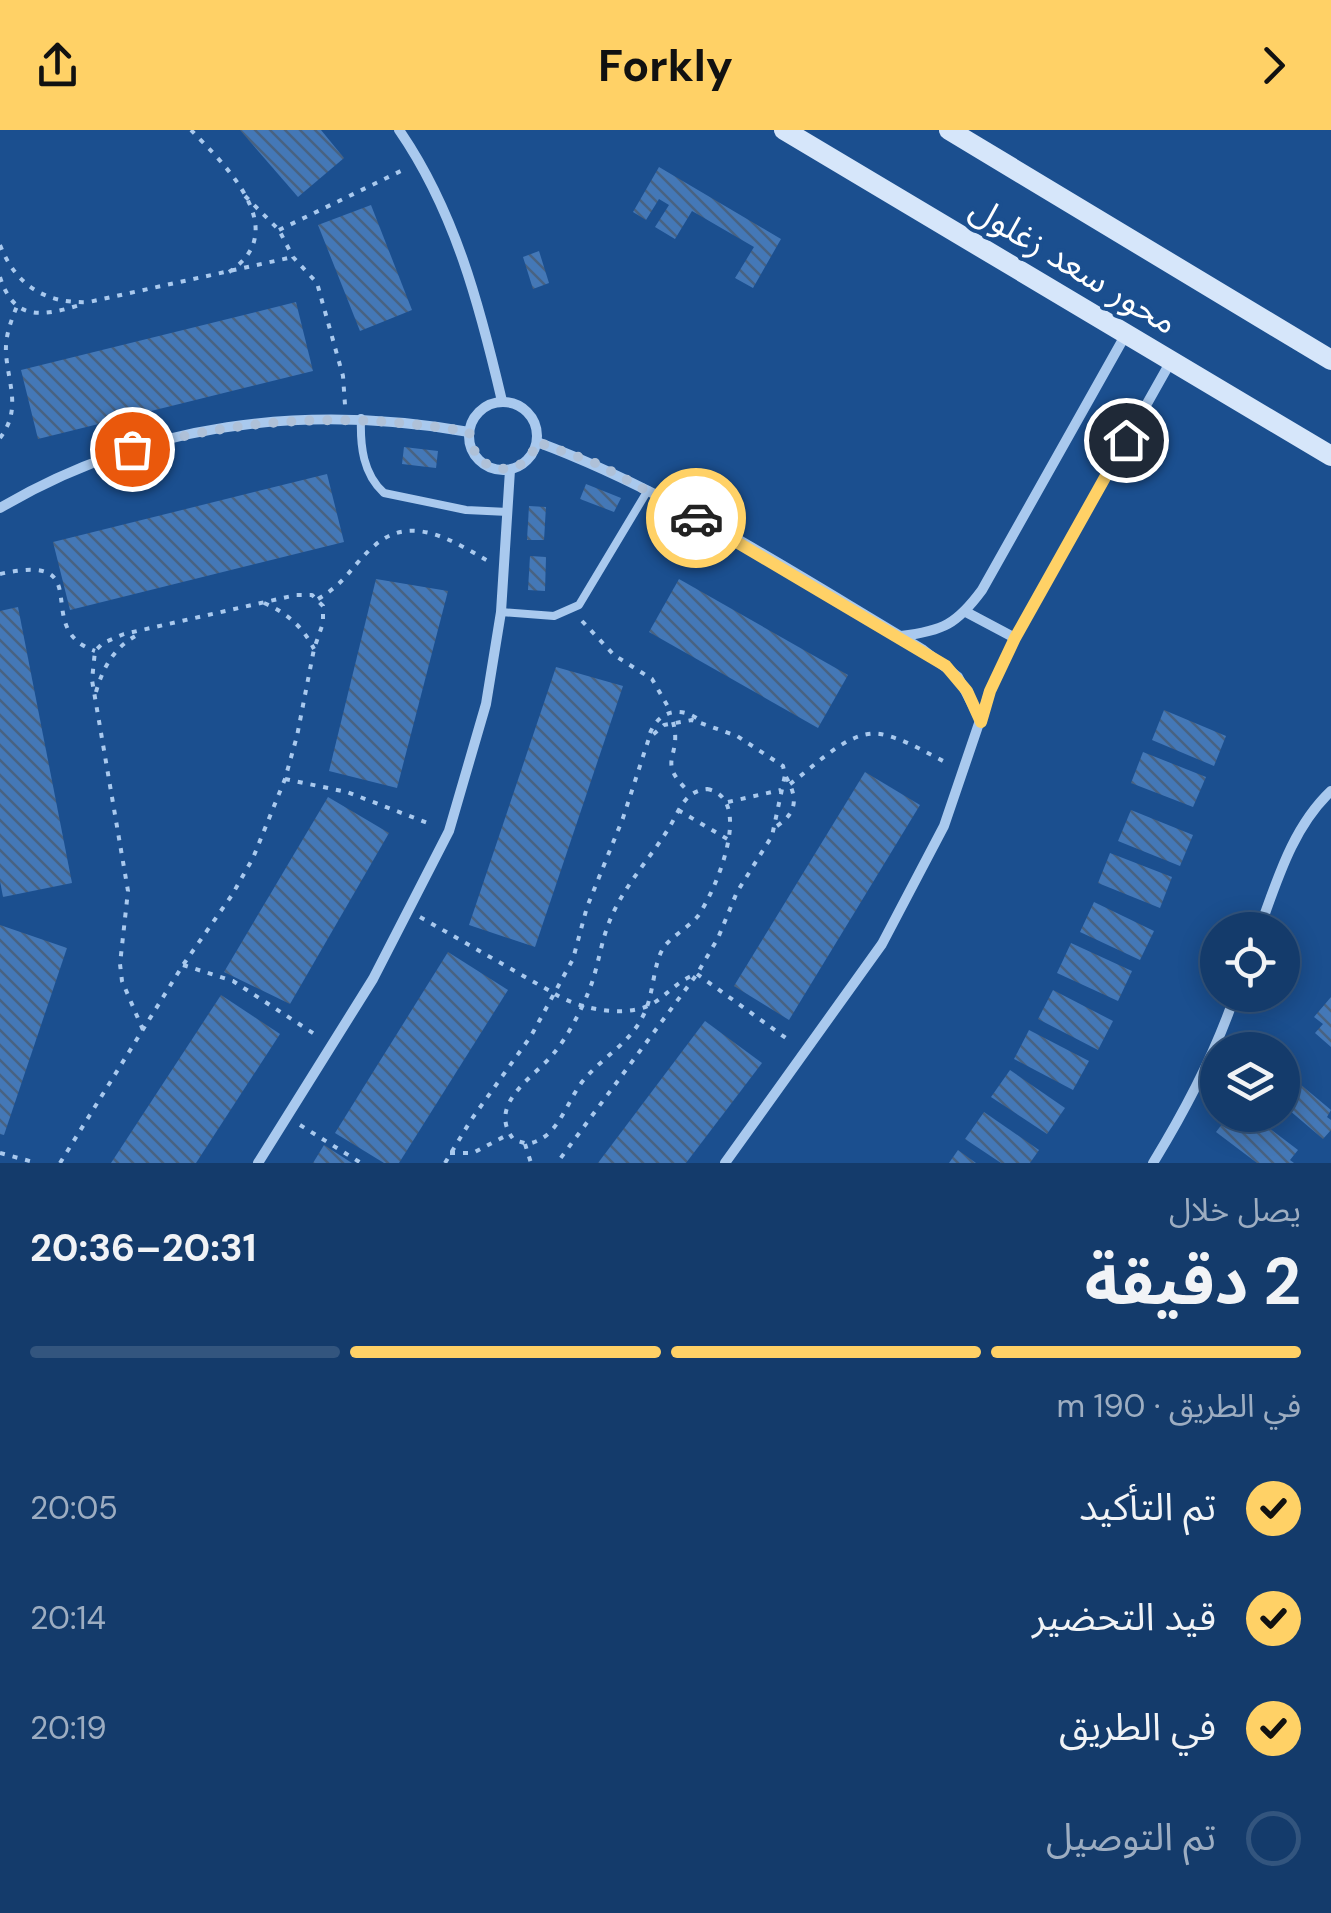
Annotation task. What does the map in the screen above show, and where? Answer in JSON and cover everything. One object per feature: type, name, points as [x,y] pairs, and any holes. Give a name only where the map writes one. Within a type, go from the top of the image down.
[{"type":"main road","name":"محور سعد زغلول","points":[[784,130],[1331,456]]},
{"type":"main road","name":"محور سعد زغلول","points":[[949,130],[1331,360]]},
{"type":"street","points":[[399,130],[420,160],[473,286],[502,402]]},
{"type":"street","points":[[900,636],[938,630],[966,612],[1126,334]]},
{"type":"street","points":[[725,1163],[882,944],[944,826],[966,771],[990,691],[1015,638],[1171,361]]},
{"type":"street","points":[[502,402],[522,406],[535,422],[537,442],[528,460],[510,470],[485,465],[476,456],[469,432],[480,410],[502,402]]},
{"type":"street","points":[[0,508],[32,489],[106,457],[184,434],[264,421],[362,418],[469,432]]},
{"type":"street","points":[[537,442],[598,464],[648,490],[900,636],[958,677],[981,722]]},
{"type":"street","points":[[258,1163],[410,911],[449,831],[479,737],[500,612],[510,470]]},
{"type":"street","points":[[966,612],[1015,638]]},
{"type":"street","points":[[1265,912],[1297,835],[1314,807],[1331,791]]},
{"type":"street","points":[[1153,1163],[1191,1098],[1229,1012]]},
{"type":"lane","points":[[362,418],[362,456],[374,484],[384,494],[466,510],[508,512]]},
{"type":"lane","points":[[500,612],[554,616],[572,610],[585,598],[648,490]]},
{"type":"path","points":[[190,130],[227,170],[254,212],[257,230],[252,248],[242,264],[226,274]]},
{"type":"path","points":[[279,230],[420,160]]},
{"type":"path","points":[[245,196],[279,230],[322,297],[343,376],[345,418]]},
{"type":"path","points":[[0,246],[18,278],[32,290],[50,299],[89,302]]},
{"type":"path","points":[[0,277],[17,306],[39,314],[293,257]]},
{"type":"path","points":[[0,438],[12,415],[14,399],[6,352],[17,306]]},
{"type":"path","points":[[318,599],[352,574],[376,544],[411,530],[447,537],[504,572]]},
{"type":"path","points":[[0,574],[36,567],[46,570],[58,586],[67,630],[74,640],[95,651]]},
{"type":"path","points":[[60,1163],[246,870],[286,779],[325,615],[318,599],[303,594],[113,638],[95,651],[92,665],[128,891],[120,964],[122,981],[143,1030]]},
{"type":"path","points":[[264,603],[299,626],[314,649]]},
{"type":"path","points":[[572,610],[614,655],[652,679],[671,712]]},
{"type":"path","points":[[96,694],[108,662],[132,637],[148,630]]},
{"type":"path","points":[[445,1163],[531,1036],[578,946],[588,906],[652,726],[671,712],[682,711],[737,736],[776,760],[783,766],[795,804],[788,818],[774,827]]},
{"type":"path","points":[[648,738],[673,721],[702,722]]},
{"type":"path","points":[[673,721],[673,777],[690,794]]},
{"type":"path","points":[[790,784],[848,742],[868,734],[890,737],[966,771]]},
{"type":"path","points":[[557,1163],[697,974],[723,930],[737,892],[767,846],[786,776]]},
{"type":"path","points":[[286,779],[347,792],[449,831]]},
{"type":"path","points":[[524,1144],[547,1135],[581,1083],[633,1032],[652,994],[662,948],[685,930],[707,901],[732,817],[728,802],[715,790],[690,794],[626,887],[611,917],[588,994],[560,1044],[512,1097],[506,1112],[509,1134],[524,1144],[531,1163]]},
{"type":"path","points":[[728,802],[781,790]]},
{"type":"path","points":[[678,810],[728,840]]},
{"type":"path","points":[[410,911],[584,1008],[644,1007],[679,980],[697,974]]},
{"type":"path","points":[[183,965],[233,981],[332,1046]]},
{"type":"path","points":[[697,974],[805,1052]]},
{"type":"path","points":[[288,1117],[361,1163]]},
{"type":"path","points":[[450,1153],[473,1154],[509,1134]]},
{"type":"path","points":[[0,1154],[37,1163]]},
{"type":"building","points":[[240,130],[321,130],[344,158],[298,197]]},
{"type":"building","points":[[659,167],[781,239],[753,288],[735,278],[754,247],[692,211],[675,239],[655,227],[669,205],[659,199],[646,220],[633,212]]},
{"type":"building","points":[[371,205],[412,310],[360,331],[318,225]]},
{"type":"building","points":[[539,251],[549,283],[533,289],[523,257]]},
{"type":"building","points":[[296,302],[313,371],[38,439],[21,370]]},
{"type":"building","points":[[404,447],[438,451],[436,468],[402,464]]},
{"type":"building","points":[[327,474],[344,542],[70,610],[53,542]]},
{"type":"building","points":[[586,484],[621,498],[614,512],[580,499]]},
{"type":"building","points":[[529,506],[546,507],[544,540],[527,540]]},
{"type":"building","points":[[530,556],[546,557],[545,591],[528,590]]},
{"type":"building","points":[[376,579],[448,591],[397,788],[329,771]]},
{"type":"building","points":[[679,579],[848,675],[818,728],[649,632]]},
{"type":"building","points":[[18,607],[72,883],[3,897],[0,611]]},
{"type":"building","points":[[556,667],[623,686],[535,947],[469,925]]},
{"type":"building","points":[[1164,710],[1226,736],[1214,766],[1152,740]]},
{"type":"building","points":[[1143,752],[1206,777],[1193,807],[1131,783]]},
{"type":"building","points":[[865,772],[920,805],[789,1020],[734,986]]},
{"type":"building","points":[[328,797],[389,833],[290,1004],[224,972]]},
{"type":"building","points":[[1131,810],[1193,835],[1180,866],[1118,841]]},
{"type":"building","points":[[1110,853],[1172,877],[1160,908],[1098,883]]},
{"type":"building","points":[[1094,902],[1154,931],[1140,960],[1080,932]]},
{"type":"building","points":[[0,925],[67,948],[4,1135],[0,1134]]},
{"type":"building","points":[[1071,943],[1132,971],[1118,1001],[1057,973]]},
{"type":"building","points":[[448,952],[508,990],[399,1163],[384,1163],[335,1133]]},
{"type":"building","points":[[1053,990],[1113,1021],[1098,1050],[1038,1019]]},
{"type":"building","points":[[221,995],[280,1034],[196,1163],[111,1163]]},
{"type":"building","points":[[1331,997],[1331,1047],[1315,1033],[1323,1024],[1314,1017]]},
{"type":"building","points":[[705,1021],[762,1063],[686,1163],[598,1163]]},
{"type":"building","points":[[1029,1030],[1089,1061],[1073,1090],[1014,1059]]},
{"type":"building","points":[[1010,1070],[1065,1108],[1047,1134],[991,1097]]},
{"type":"building","points":[[1300,1084],[1331,1110],[1327,1117],[1331,1130],[1323,1139],[1300,1119]]},
{"type":"building","points":[[984,1112],[1039,1150],[1030,1163],[1001,1163],[965,1139]]},
{"type":"building","points":[[1216,1132],[1274,1132],[1298,1150],[1290,1160],[1294,1163],[1257,1163]]},
{"type":"building","points":[[324,1145],[352,1163],[313,1163]]},
{"type":"building","points":[[958,1150],[976,1163],[949,1163]]},
{"type":"way so far","points":[[132,449],[184,434],[264,421],[345,418],[440,427],[469,432],[476,456],[497,470],[510,470],[528,460],[537,442],[598,464],[696,518]]},
{"type":"route","points":[[696,518],[946,666],[967,691],[981,722],[990,691],[1015,638],[1126,440]]}]
